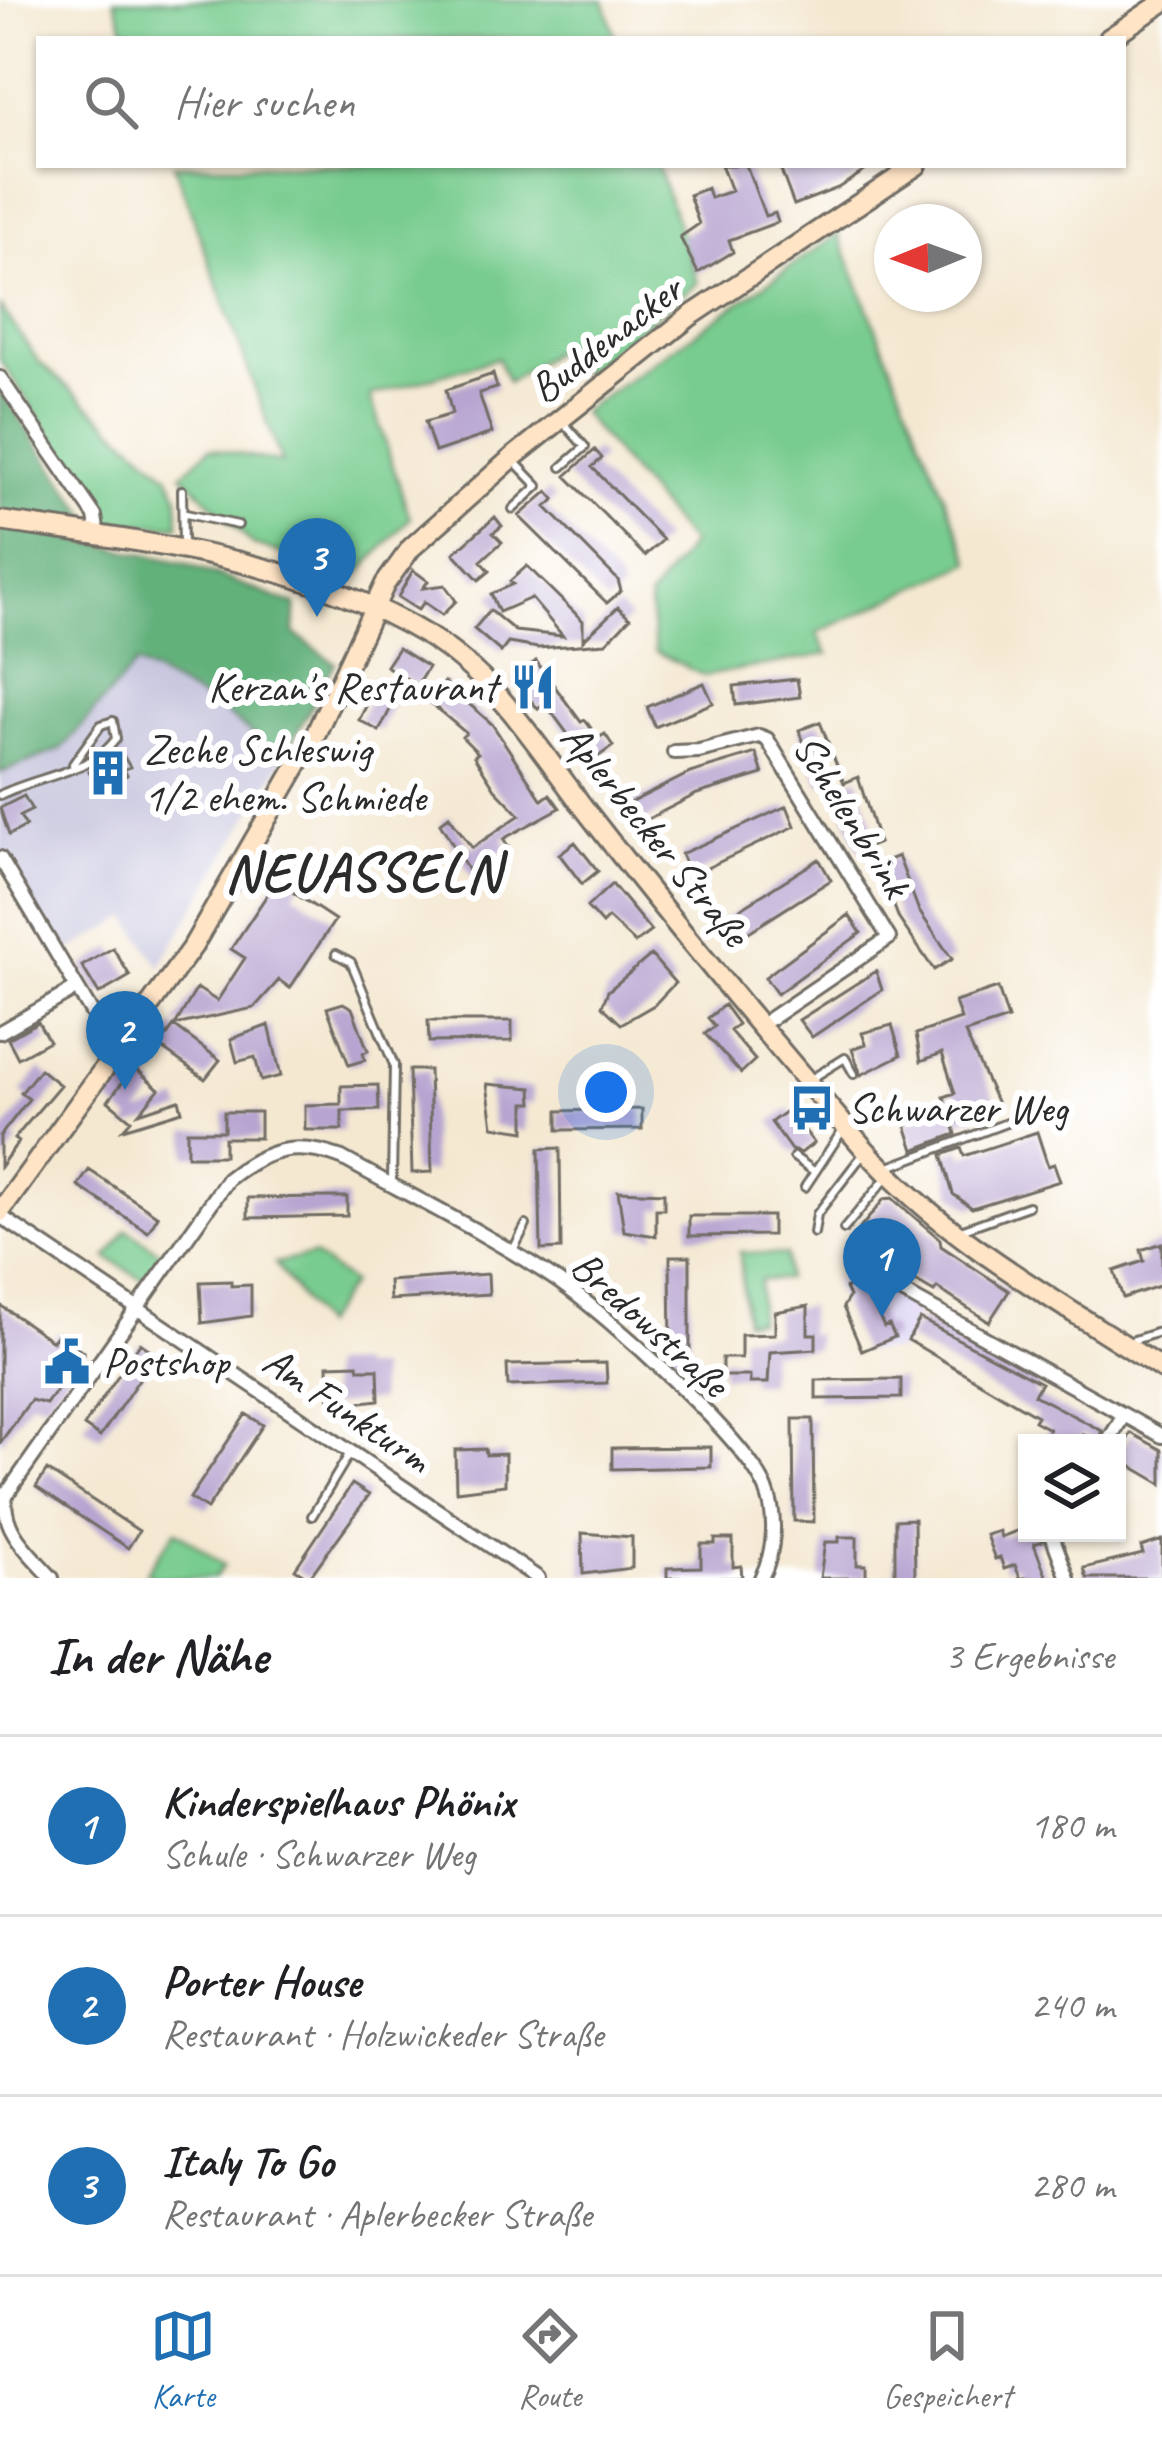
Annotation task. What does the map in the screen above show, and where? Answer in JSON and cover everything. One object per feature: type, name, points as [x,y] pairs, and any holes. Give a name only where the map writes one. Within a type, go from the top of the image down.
[{"type":"main road","points":[[1112,36],[1162,3]]},
{"type":"main road","name":"Buddenacker","points":[[0,1214],[120,1051],[237,874],[316,733],[374,608],[411,548],[512,458],[728,290],[912,168]]},
{"type":"main road","name":"Aplerbecker Straße","points":[[0,521],[183,548],[374,608],[430,638],[492,687],[590,816],[866,1150],[958,1231],[1162,1369]]},
{"type":"street","points":[[0,378],[94,516],[98,536]]},
{"type":"street","name":"Schelenbrink","points":[[674,752],[699,751],[759,736],[767,739],[889,938],[761,1025]]},
{"type":"street","points":[[0,858],[107,1040],[120,1051]]},
{"type":"street","points":[[0,1032],[76,988]]},
{"type":"street","name":"Bredowstraße","points":[[52,1578],[8,1529],[3,1517],[6,1495],[228,1180],[263,1154],[304,1147],[322,1150],[391,1185],[561,1283],[750,1460],[772,1514],[772,1547],[761,1578]]},
{"type":"street","name":"Am Funkturm","points":[[0,1214],[538,1578]]},
{"type":"street","points":[[904,1293],[1162,1436]]},
{"type":"street","points":[[1112,1434],[1124,1415]]},
{"type":"street","points":[[1054,1542],[1068,1578]]},
{"type":"lane","points":[[560,419],[585,446],[562,467]]},
{"type":"lane","points":[[512,458],[538,487],[513,508]]},
{"type":"lane","points":[[182,490],[183,548]]},
{"type":"lane","points":[[186,514],[238,525]]},
{"type":"lane","points":[[0,795],[73,764],[108,749],[116,739],[113,722],[101,725],[73,764]]},
{"type":"lane","points":[[336,954],[351,962],[394,1066],[396,1167],[391,1185]]},
{"type":"lane","points":[[808,1082],[845,1058],[854,1074]]},
{"type":"lane","points":[[844,1229],[888,1171],[1025,1116]]},
{"type":"lane","points":[[805,1186],[846,1125]]},
{"type":"lane","points":[[814,1233],[817,1214],[866,1150]]},
{"type":"lane","points":[[794,1157],[815,1172]]},
{"type":"lane","points":[[958,1231],[1028,1206]]},
{"type":"lane","points":[[511,1253],[526,1225]]},
{"type":"lane","points":[[1123,1344],[1162,1331]]},
{"type":"lane","points":[[312,1516],[350,1453]]},
{"type":"shaded area","points":[[136,663],[221,709],[283,759],[160,967],[128,917],[68,952],[63,964],[0,858],[0,773],[61,749]]},
{"type":"shaded area","points":[[859,1269],[919,1309],[901,1351],[862,1351],[832,1281]]},
{"type":"green space","points":[[114,0],[604,0],[615,36],[127,36]]},
{"type":"green space","points":[[175,168],[658,168],[698,283],[581,374],[568,342],[508,382],[497,358],[370,396],[410,518],[358,575],[253,545],[182,474],[210,448],[282,463]]},
{"type":"green space","points":[[838,234],[971,562],[817,633],[828,654],[704,676],[655,651],[649,598],[691,544],[581,412]]},
{"type":"green space","points":[[0,306],[39,362],[168,475],[178,495],[179,526],[110,523],[0,360]]},
{"type":"green space","points":[[0,390],[90,519],[87,525],[0,512]]},
{"type":"green space","points":[[0,523],[185,563],[296,605],[294,633],[335,663],[283,759],[221,709],[136,664],[61,749],[0,773]]},
{"type":"green space","points":[[127,1229],[164,1255],[146,1281],[107,1258]]},
{"type":"green space","points":[[740,1252],[786,1255],[786,1279],[760,1280],[758,1320],[745,1321]]},
{"type":"green space","points":[[313,1255],[351,1283],[321,1326],[275,1263]]},
{"type":"green space","points":[[176,1530],[224,1565],[215,1578],[155,1578],[146,1572]]},
{"type":"building","points":[[722,168],[747,168],[765,216],[775,213],[778,222],[729,240],[733,252],[698,273],[680,237],[699,224],[689,195],[707,188],[710,198],[731,191]]},
{"type":"building","points":[[780,168],[869,168],[838,188],[794,205]]},
{"type":"building","points":[[493,374],[497,388],[479,393],[492,433],[435,452],[425,422],[452,414],[446,390]]},
{"type":"building","points":[[595,450],[602,458],[592,467],[663,540],[645,556],[566,476]]},
{"type":"building","points":[[548,491],[555,499],[546,507],[618,580],[621,591],[607,603],[519,516]]},
{"type":"building","points":[[495,517],[502,526],[493,533],[502,542],[481,561],[490,571],[479,580],[454,553]]},
{"type":"building","points":[[527,566],[583,621],[583,640],[618,607],[630,618],[606,643],[538,648],[508,643],[501,652],[474,629],[490,610],[515,631],[563,636],[531,598],[499,612],[491,594],[513,584],[510,581]]},
{"type":"building","points":[[413,570],[428,581],[423,588],[445,585],[456,601],[442,615],[424,602],[418,610],[398,597]]},
{"type":"building","points":[[398,648],[428,667],[417,685],[386,666]]},
{"type":"building","points":[[536,661],[581,722],[585,720],[598,738],[605,734],[613,746],[589,763],[545,703],[538,709],[513,679]]},
{"type":"building","points":[[797,679],[800,697],[736,705],[734,686]]},
{"type":"building","points":[[444,682],[492,724],[542,800],[550,794],[560,808],[503,839],[508,847],[473,879],[440,823],[449,816],[472,848],[520,815],[495,789],[474,756],[478,753],[462,737],[466,733],[428,701]]},
{"type":"building","points":[[704,683],[713,703],[655,727],[647,707]]},
{"type":"building","points":[[375,689],[395,700],[379,731],[359,720]]},
{"type":"building","points":[[820,722],[844,783],[858,777],[879,843],[859,851],[832,780],[821,785],[799,730]]},
{"type":"building","name":"Zeche Schleswig 1/2 ehem. Schmiede","points":[[121,752],[130,767],[124,770],[127,775],[100,791],[89,771]]},
{"type":"building","points":[[756,753],[763,774],[697,794],[636,825],[626,805],[690,773]]},
{"type":"building","points":[[24,796],[32,810],[20,816],[26,826],[9,835],[0,808]]},
{"type":"building","points":[[787,806],[795,826],[690,876],[681,854]]},
{"type":"building","points":[[575,842],[598,871],[582,884],[559,854]]},
{"type":"building","points":[[293,856],[310,868],[294,893],[335,920],[290,988],[279,980],[254,1008],[175,1025],[197,988],[217,1001],[245,958],[231,949]]},
{"type":"building","points":[[898,856],[919,911],[952,959],[934,970],[899,919],[878,864]]},
{"type":"building","points":[[819,859],[831,880],[733,942],[721,921]]},
{"type":"building","points":[[612,884],[651,931],[635,943],[608,918],[602,924],[587,907]]},
{"type":"building","points":[[849,915],[861,933],[777,994],[765,977]]},
{"type":"building","points":[[113,948],[130,976],[99,994],[82,966]]},
{"type":"building","points":[[651,955],[675,983],[654,1005],[621,1024],[602,1006],[608,991]]},
{"type":"building","points":[[876,971],[882,990],[812,1037],[799,1020]]},
{"type":"building","points":[[998,988],[1008,1019],[965,1033],[999,1108],[953,1123],[956,1134],[914,1150],[905,1122],[948,1107],[944,1097],[955,1093],[942,1053],[921,1061],[916,1034],[961,1019],[955,1002]]},
{"type":"building","points":[[343,1003],[352,1008],[368,1051],[363,1053],[365,1060],[349,1065],[327,1008]]},
{"type":"building","points":[[724,1005],[738,1024],[730,1031],[755,1060],[741,1073],[705,1034],[715,1026],[708,1018]]},
{"type":"building","points":[[428,1021],[512,1021],[512,1041],[429,1042]]},
{"type":"building","points":[[38,1022],[49,1041],[18,1058],[8,1039]]},
{"type":"building","points":[[269,1025],[281,1076],[261,1081],[255,1057],[237,1062],[231,1039]]},
{"type":"building","points":[[892,1025],[901,1055],[861,1075],[852,1049],[866,1044],[862,1033]]},
{"type":"building","points":[[174,1026],[220,1060],[205,1079],[159,1046]]},
{"type":"building","points":[[134,1067],[159,1089],[139,1113],[179,1100],[182,1111],[123,1129],[131,1120],[108,1101]]},
{"type":"building","points":[[40,1069],[60,1085],[14,1139],[18,1142],[0,1167],[0,1136],[29,1099],[21,1093]]},
{"type":"building","points":[[409,1070],[429,1070],[432,1172],[412,1173]]},
{"type":"building","points":[[487,1084],[532,1088],[533,1103],[525,1103],[525,1131],[493,1126]]},
{"type":"building","points":[[378,1085],[379,1110],[342,1111],[342,1130],[305,1130],[305,1105],[341,1104],[341,1086]]},
{"type":"building","points":[[642,1109],[642,1129],[558,1130],[558,1111]]},
{"type":"building","points":[[789,1109],[814,1143],[801,1153],[791,1150],[771,1122]]},
{"type":"building","points":[[224,1112],[260,1112],[260,1138],[224,1138],[224,1156],[187,1156],[187,1131],[224,1131]]},
{"type":"building","points":[[1037,1132],[1048,1166],[1054,1164],[1060,1181],[972,1208],[953,1194],[942,1155],[961,1148],[964,1156]]},
{"type":"building","points":[[560,1148],[561,1249],[541,1250],[539,1149]]},
{"type":"building","points":[[89,1170],[158,1216],[148,1232],[78,1186]]},
{"type":"building","points":[[618,1191],[664,1193],[664,1209],[656,1209],[656,1236],[624,1231]]},
{"type":"building","points":[[347,1197],[347,1216],[248,1218],[248,1198]]},
{"type":"building","points":[[892,1198],[940,1239],[941,1246],[1009,1291],[989,1322],[937,1288],[934,1292],[908,1277],[857,1232],[884,1199]]},
{"type":"building","points":[[689,1216],[772,1216],[772,1235],[689,1236]]},
{"type":"building","points":[[1162,1243],[1162,1285],[1123,1298],[1114,1271],[1144,1261],[1141,1250]]},
{"type":"building","points":[[670,1256],[690,1256],[690,1358],[671,1358]]},
{"type":"building","points":[[488,1274],[489,1294],[390,1300],[389,1281]]},
{"type":"building","points":[[231,1281],[231,1286],[251,1285],[251,1316],[202,1323],[200,1282]]},
{"type":"building","points":[[863,1284],[884,1327],[889,1325],[895,1337],[862,1351],[843,1307],[849,1297],[845,1288]]},
{"type":"building","points":[[0,1305],[52,1341],[58,1333],[84,1352],[46,1404],[31,1400],[0,1443]]},
{"type":"building","points":[[808,1306],[808,1334],[816,1334],[816,1349],[770,1352],[768,1383],[750,1383],[750,1376],[722,1376],[722,1358],[741,1358],[741,1335],[775,1334],[775,1312]]},
{"type":"building","points":[[920,1319],[1041,1383],[1034,1395],[1101,1434],[1046,1434],[1049,1429],[1034,1421],[1037,1416],[908,1340]]},
{"type":"building","points":[[140,1343],[156,1354],[100,1437],[84,1426]]},
{"type":"building","points":[[606,1363],[607,1383],[508,1386],[507,1365]]},
{"type":"building","points":[[358,1364],[359,1369],[378,1369],[379,1400],[329,1406],[328,1365]]},
{"type":"building","points":[[901,1379],[901,1398],[816,1399],[816,1380]]},
{"type":"building","points":[[246,1414],[263,1425],[207,1509],[190,1498]]},
{"type":"building","points":[[793,1419],[813,1419],[814,1522],[794,1521]]},
{"type":"building","points":[[1131,1433],[1162,1450],[1162,1484],[1126,1463]]},
{"type":"building","points":[[711,1447],[711,1467],[612,1469],[612,1448]]},
{"type":"building","points":[[485,1449],[486,1455],[505,1454],[505,1485],[456,1491],[455,1450]]},
{"type":"building","points":[[47,1470],[139,1531],[128,1548],[36,1487]]},
{"type":"building","points":[[352,1484],[369,1495],[309,1578],[295,1569]]},
{"type":"building","points":[[914,1519],[915,1578],[895,1578],[895,1520]]},
{"type":"building","points":[[1018,1530],[1018,1542],[1040,1542],[1034,1544],[1047,1578],[1020,1578],[1015,1565],[1004,1569],[986,1535],[999,1531],[1001,1537]]},
{"type":"building","points":[[582,1533],[632,1537],[632,1568],[583,1574]]},
{"type":"building","points":[[839,1537],[857,1537],[857,1565],[866,1565],[866,1578],[820,1578],[825,1542],[839,1542]]},
{"type":"building","points":[[715,1539],[733,1539],[733,1567],[741,1566],[742,1578],[667,1578],[667,1568],[701,1567],[701,1544],[715,1544]]},
{"type":"building","points":[[1162,1540],[1162,1578],[1087,1578],[1084,1568],[1143,1554],[1141,1547]]},
{"type":"place","name":"Italy To Go","points":[[317,617]]},
{"type":"place","name":"Kerzan's Restaurant","points":[[533,687]]},
{"type":"place","name":"Zeche Schleswig 1/2 ehem. Schmiede","points":[[108,773]]},
{"type":"place","name":"Porter House","points":[[125,1090]]},
{"type":"place","name":"Schwarzer Weg","points":[[812,1108]]},
{"type":"place","name":"Kinderspielhaus Phönix","points":[[882,1317]]},
{"type":"place","name":"Postshop","points":[[67,1362]]},
{"type":"district","name":"NEUASSELN","points":[[364,872]]}]
